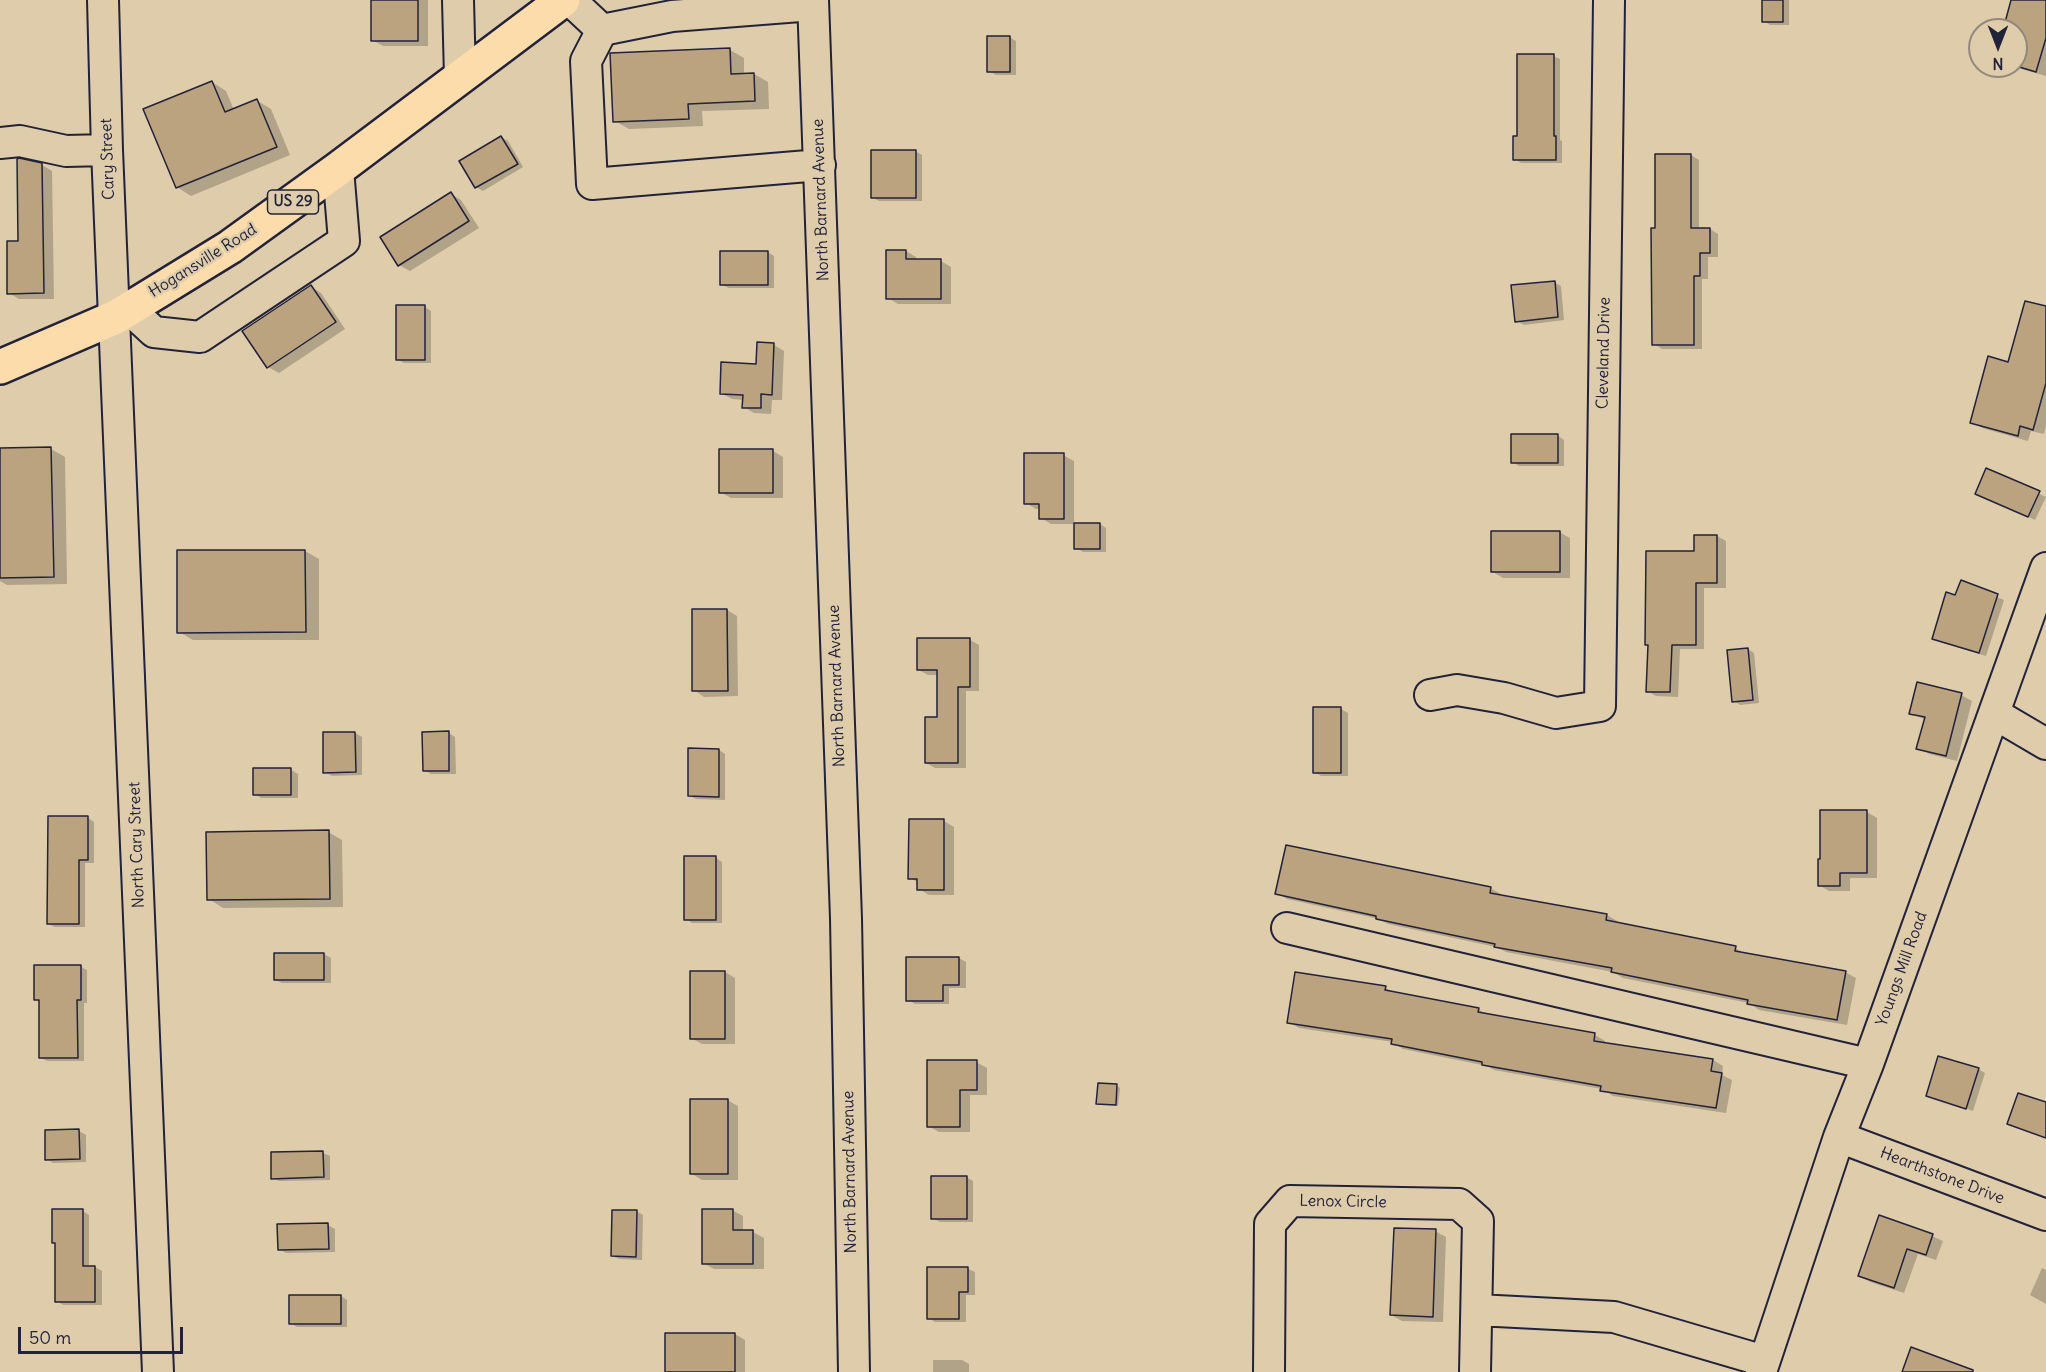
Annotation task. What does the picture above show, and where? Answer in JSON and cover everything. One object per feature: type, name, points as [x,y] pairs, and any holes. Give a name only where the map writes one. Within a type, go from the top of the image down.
[{"type":"main road","name":"Hogansville Road","points":[[0,367],[122,313],[230,247],[563,0]]},
{"type":"street","name":"Cary Street","points":[[103,0],[107,150],[122,313]]},
{"type":"street","points":[[458,0],[460,77]]},
{"type":"street","points":[[570,0],[602,30]]},
{"type":"street","name":"Cleveland Drive","points":[[1430,695],[1458,690],[1504,698],[1556,713],[1600,706],[1609,0]]},
{"type":"street","points":[[602,30],[672,16],[813,2]]},
{"type":"street","name":"North Barnard Avenue","points":[[813,2],[846,918],[854,1372]]},
{"type":"street","points":[[602,30],[586,61],[592,184],[820,165]]},
{"type":"street","points":[[0,143],[20,141],[66,151],[107,150]]},
{"type":"street","points":[[122,313],[154,332],[201,337],[344,241],[338,169]]},
{"type":"street","name":"North Cary Street","points":[[122,313],[158,1372]]},
{"type":"street","name":"Youngs Mill Road","points":[[1763,1366],[1839,1137],[1868,1064],[2046,568]]},
{"type":"street","points":[[1995,714],[2046,744]]},
{"type":"street","points":[[1287,928],[1868,1064]]},
{"type":"street","name":"Hearthstone Drive","points":[[1839,1137],[2046,1215]]},
{"type":"street","name":"Lenox Circle","points":[[1269,1372],[1270,1224],[1290,1201],[1459,1204],[1478,1221],[1475,1372]]},
{"type":"street","points":[[1477,1310],[1614,1317],[1763,1366]]},
{"type":"building","points":[[371,0],[418,0],[418,41],[371,41]]},
{"type":"building","points":[[1762,0],[1783,0],[1783,22],[1762,22]]},
{"type":"building","points":[[2011,0],[2046,0],[2046,38],[2036,72],[2028,70],[2028,18],[2006,18]]},
{"type":"building","points":[[987,36],[1010,36],[1010,72],[987,72]]},
{"type":"building","points":[[730,48],[731,74],[754,73],[755,101],[688,104],[689,119],[613,122],[610,53]]},
{"type":"building","points":[[1517,54],[1554,54],[1556,160],[1513,160],[1513,136],[1517,136]]},
{"type":"building","points":[[212,81],[225,112],[257,99],[277,147],[176,188],[143,109]]},
{"type":"building","points":[[501,136],[518,164],[475,188],[459,161]]},
{"type":"building","points":[[871,150],[916,150],[916,198],[871,198]]},
{"type":"building","points":[[1655,154],[1691,154],[1691,228],[1710,228],[1710,253],[1700,253],[1700,276],[1694,276],[1694,345],[1652,345],[1651,228],[1655,228]]},
{"type":"building","points":[[17,159],[42,163],[44,293],[7,294],[7,241],[18,241]]},
{"type":"building","points":[[451,192],[469,221],[398,266],[380,237]]},
{"type":"building","points":[[886,250],[906,250],[906,259],[941,259],[941,299],[886,299]]},
{"type":"building","points":[[720,251],[768,251],[768,285],[720,285]]},
{"type":"building","points":[[1555,281],[1558,317],[1515,322],[1511,285]]},
{"type":"building","points":[[311,285],[336,322],[267,368],[242,331]]},
{"type":"building","points":[[2025,301],[2046,306],[2046,383],[2033,430],[2020,426],[2018,436],[1970,423],[1988,356],[2008,362]]},
{"type":"building","points":[[396,305],[425,305],[425,360],[396,360]]},
{"type":"building","points":[[757,342],[774,343],[772,395],[761,394],[761,408],[742,408],[743,395],[720,394],[721,362],[756,364]]},
{"type":"building","points":[[1511,434],[1558,434],[1558,463],[1511,463]]},
{"type":"building","points":[[51,447],[54,577],[0,578],[0,448]]},
{"type":"building","points":[[719,449],[773,449],[773,493],[719,493]]},
{"type":"building","points":[[1024,453],[1064,453],[1064,519],[1039,519],[1039,504],[1024,504]]},
{"type":"building","points":[[1986,468],[2040,491],[2028,517],[1975,494]]},
{"type":"building","points":[[1074,523],[1100,523],[1100,549],[1074,549]]},
{"type":"building","points":[[1491,531],[1560,531],[1560,572],[1491,572]]},
{"type":"building","points":[[1694,535],[1717,535],[1717,583],[1696,583],[1696,645],[1672,645],[1670,692],[1646,692],[1648,645],[1645,645],[1646,551],[1694,551]]},
{"type":"building","points":[[177,550],[305,550],[306,632],[177,633]]},
{"type":"building","points":[[1961,580],[1998,594],[1979,653],[1932,639],[1946,592],[1955,595]]},
{"type":"building","points":[[692,609],[727,609],[728,691],[692,691]]},
{"type":"building","points":[[917,638],[970,638],[970,687],[958,687],[958,763],[925,763],[925,717],[937,717],[937,670],[917,670]]},
{"type":"building","points":[[1748,648],[1753,700],[1732,702],[1727,650]]},
{"type":"building","points":[[1917,682],[1962,693],[1946,756],[1916,749],[1925,717],[1909,714]]},
{"type":"building","points":[[1313,707],[1341,707],[1341,773],[1313,773]]},
{"type":"building","points":[[449,731],[449,771],[423,771],[422,732]]},
{"type":"building","points":[[323,732],[355,732],[356,772],[323,773]]},
{"type":"building","points":[[688,748],[719,749],[719,797],[688,796]]},
{"type":"building","points":[[253,768],[291,768],[291,795],[253,795]]},
{"type":"building","points":[[1820,810],[1867,810],[1867,873],[1840,873],[1840,886],[1818,886]]},
{"type":"building","points":[[48,816],[88,816],[88,860],[79,860],[79,924],[47,924]]},
{"type":"building","points":[[909,819],[944,819],[944,890],[917,890],[917,879],[908,879]]},
{"type":"building","points":[[329,830],[330,899],[207,900],[206,832]]},
{"type":"building","points":[[1286,845],[1491,887],[1490,893],[1607,914],[1606,920],[1736,946],[1735,951],[1846,971],[1837,1020],[1747,1004],[1748,1000],[1611,972],[1612,968],[1494,947],[1495,944],[1376,919],[1376,916],[1275,894]]},
{"type":"building","points":[[684,856],[716,856],[716,920],[684,920]]},
{"type":"building","points":[[274,953],[324,953],[324,980],[274,980]]},
{"type":"building","points":[[906,957],[959,957],[959,985],[943,985],[943,1001],[906,1001]]},
{"type":"building","points":[[34,965],[81,965],[81,1000],[77,1000],[78,1058],[39,1058],[39,1000],[34,1000]]},
{"type":"building","points":[[690,971],[725,971],[725,1039],[690,1039]]},
{"type":"building","points":[[1295,972],[1386,986],[1385,990],[1479,1008],[1478,1012],[1595,1033],[1594,1041],[1713,1059],[1711,1071],[1722,1073],[1716,1108],[1600,1091],[1601,1086],[1482,1065],[1482,1062],[1391,1044],[1392,1039],[1287,1023]]},
{"type":"building","points":[[1938,1056],[1979,1068],[1966,1109],[1926,1096]]},
{"type":"building","points":[[927,1060],[977,1060],[977,1090],[960,1090],[960,1127],[927,1127]]},
{"type":"building","points":[[1098,1083],[1117,1084],[1116,1105],[1096,1104]]},
{"type":"building","points":[[2018,1093],[2046,1102],[2046,1138],[2007,1124]]},
{"type":"building","points":[[690,1099],[728,1099],[728,1174],[690,1174]]},
{"type":"building","points":[[79,1129],[80,1159],[45,1160],[45,1130]]},
{"type":"building","points":[[323,1151],[324,1177],[271,1179],[271,1152]]},
{"type":"building","points":[[931,1176],[967,1176],[967,1219],[931,1219]]},
{"type":"building","points":[[52,1209],[83,1209],[83,1266],[95,1266],[95,1302],[55,1302],[55,1243],[52,1243]]},
{"type":"building","points":[[702,1209],[733,1209],[733,1230],[753,1230],[753,1264],[702,1264]]},
{"type":"building","points":[[612,1210],[637,1210],[636,1257],[611,1256]]},
{"type":"building","points":[[1879,1215],[1933,1234],[1926,1255],[1907,1249],[1894,1288],[1858,1276]]},
{"type":"building","points":[[328,1223],[329,1249],[278,1250],[277,1224]]},
{"type":"building","points":[[1394,1228],[1436,1229],[1433,1317],[1390,1315]]},
{"type":"building","points":[[927,1267],[968,1267],[968,1292],[959,1292],[959,1319],[927,1319]]},
{"type":"building","points":[[289,1295],[341,1295],[341,1324],[289,1324]]},
{"type":"building","points":[[665,1333],[735,1333],[735,1372],[665,1372]]},
{"type":"building","points":[[1911,1347],[1973,1370],[1973,1372],[1902,1372]]}]
